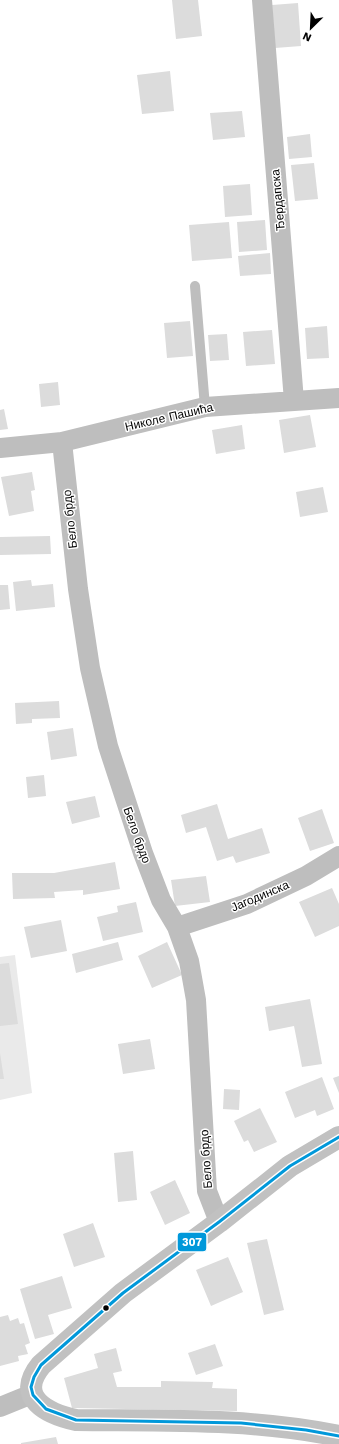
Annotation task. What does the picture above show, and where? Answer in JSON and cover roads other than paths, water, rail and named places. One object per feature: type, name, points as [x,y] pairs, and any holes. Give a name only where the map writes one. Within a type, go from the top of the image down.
[{"type":"street","name":"Ђердапска","points":[[262,0],[294,401]]},
{"type":"street","name":"Николе Пашића","points":[[0,448],[62,442],[205,407],[339,398]]},
{"type":"street","name":"Бело брдо","points":[[62,442],[78,589],[90,668],[108,746],[126,806],[153,880],[161,900],[177,926],[189,961],[196,1000],[207,1191],[220,1222]]},
{"type":"street","name":"Јагодинска","points":[[177,926],[247,904],[306,876],[339,856]]},
{"type":"street","points":[[339,1137],[290,1166],[220,1222],[123,1293],[41,1365],[32,1379],[32,1394],[36,1402],[50,1412],[76,1420],[250,1423],[311,1430],[339,1436]]},
{"type":"street","points":[[0,1407],[32,1394]]},
{"type":"lane","points":[[195,286],[205,407]]}]
